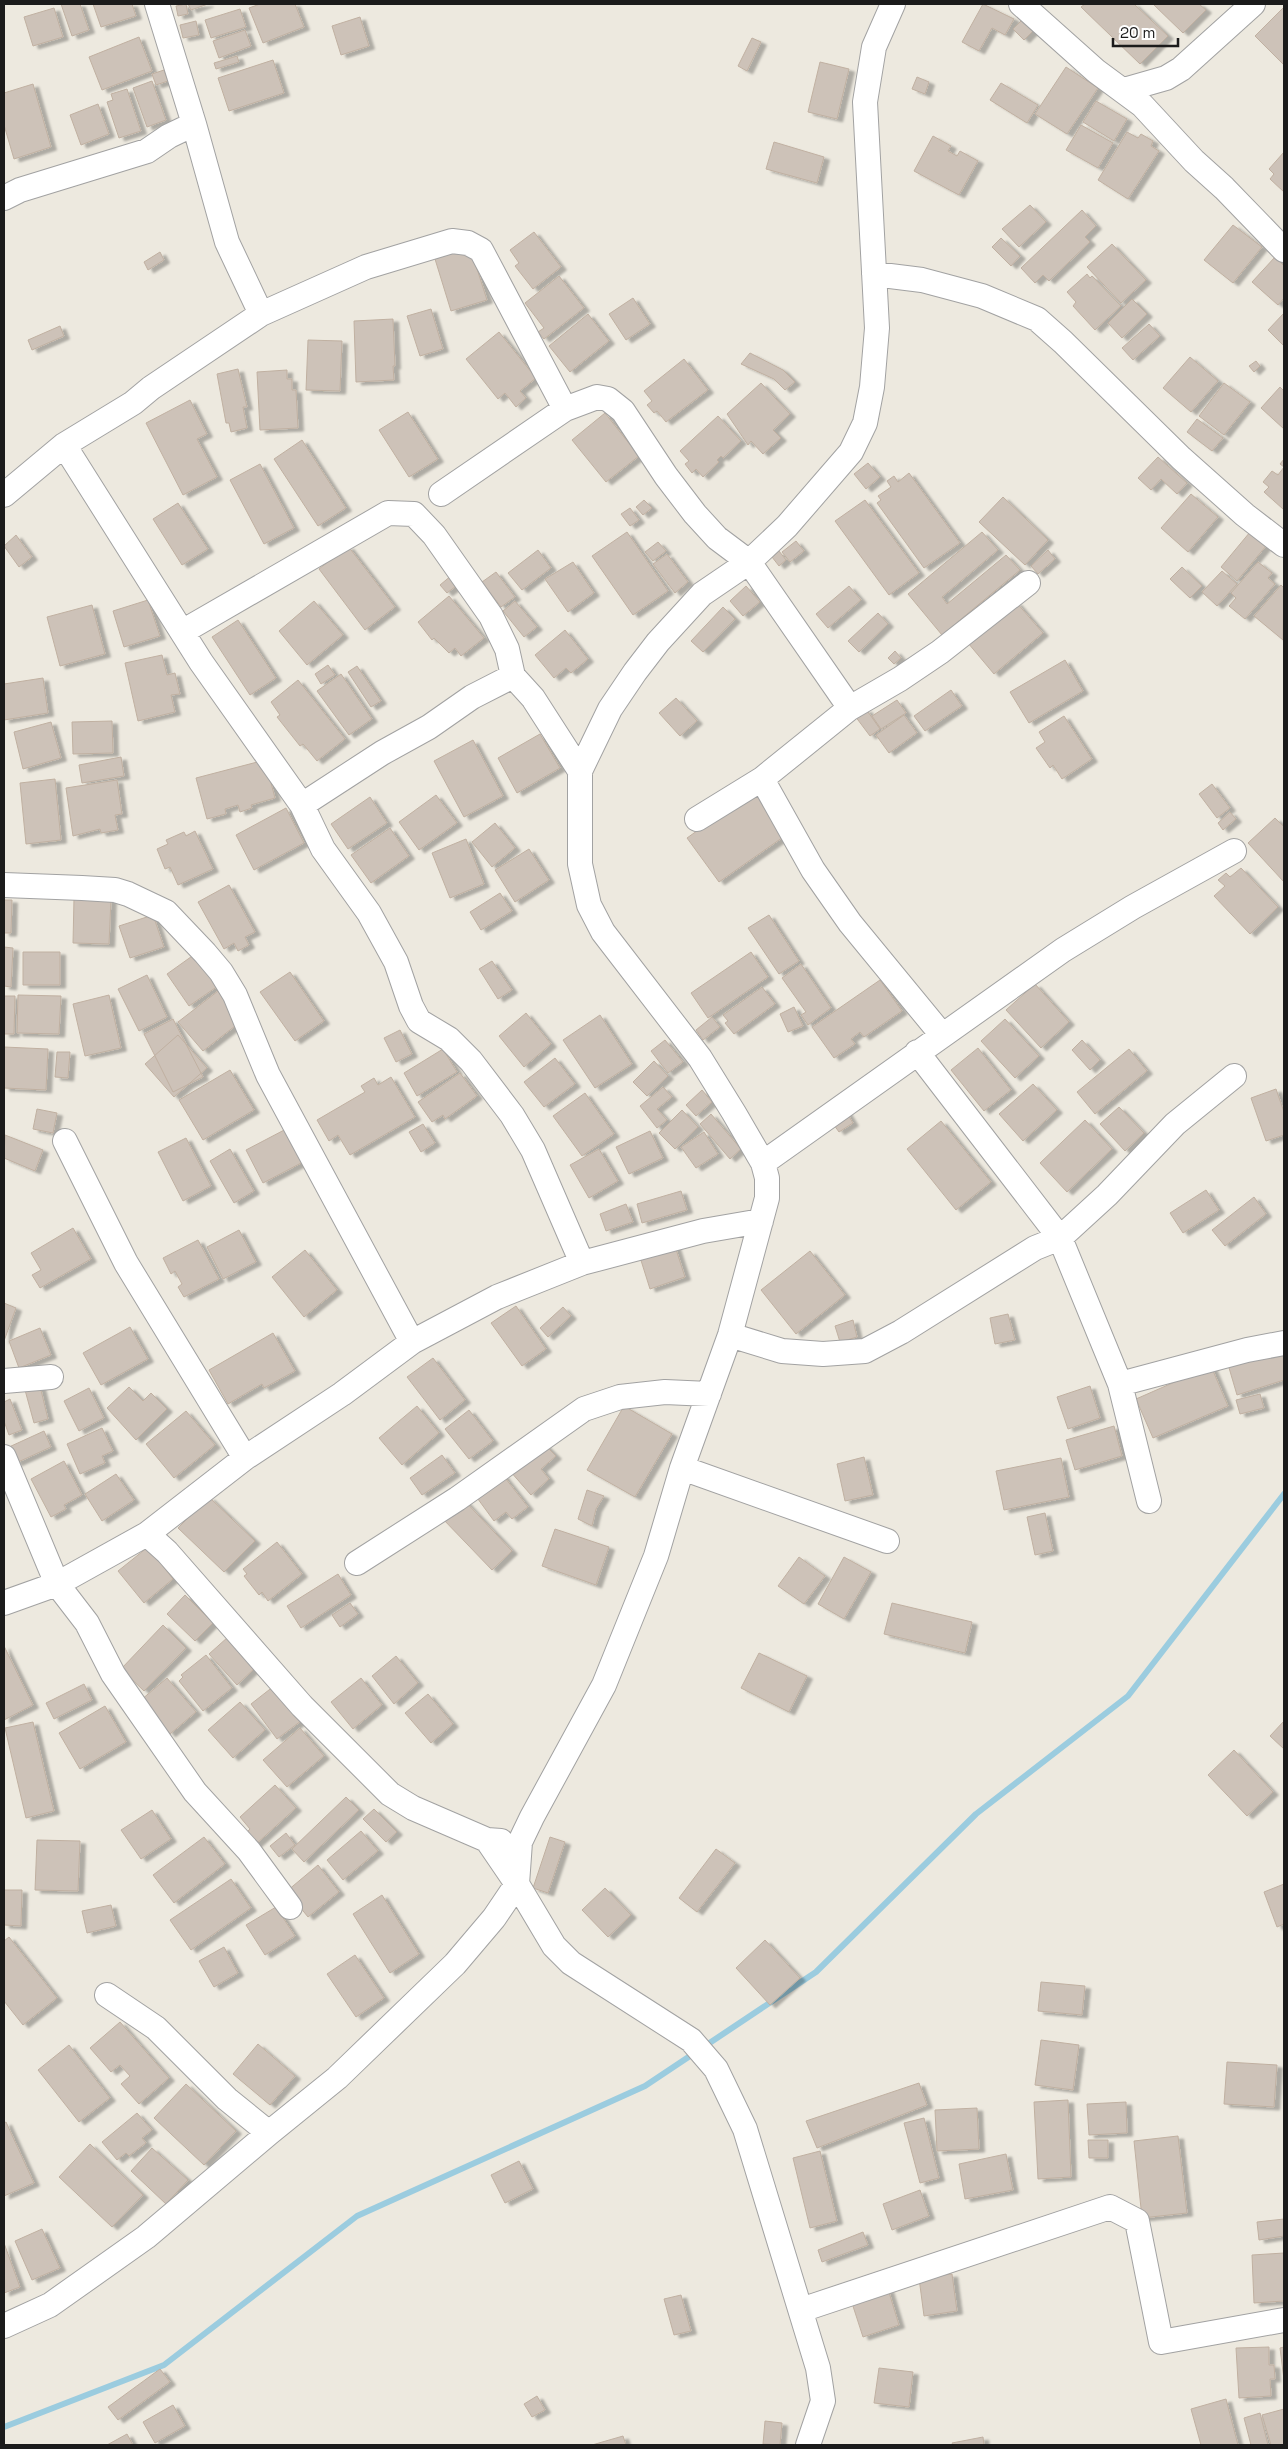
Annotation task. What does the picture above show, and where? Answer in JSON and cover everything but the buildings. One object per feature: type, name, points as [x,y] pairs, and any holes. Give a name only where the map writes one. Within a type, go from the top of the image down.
[{"type":"street","points":[[157,4],[194,124],[227,242],[261,314]]},
{"type":"street","points":[[4,2326],[50,2306],[146,2237],[337,2078],[455,1964],[494,1918],[517,1884],[520,1842],[604,1685],[656,1556],[682,1468],[730,1335],[767,1198],[767,1178],[763,1163],[700,1058],[602,932],[589,905],[580,864],[580,771],[610,709],[634,672],[658,642],[702,594],[749,562],[787,526],[851,452],[865,423],[872,387],[878,328],[865,102],[874,47],[893,4]]},
{"type":"street","points":[[1021,4],[1096,72],[1124,90],[1142,105],[1194,161],[1224,188],[1284,250]]},
{"type":"street","points":[[1124,90],[1157,81],[1181,69],[1253,4]]},
{"type":"street","points":[[4,198],[20,190],[147,152],[169,136],[194,124]]},
{"type":"street","points":[[4,496],[64,444],[133,403],[151,388],[261,314],[366,267],[452,241],[468,243],[481,250],[565,409]]},
{"type":"street","points":[[874,274],[922,280],[982,296],[1037,319],[1188,464],[1245,515],[1284,544]]},
{"type":"street","points":[[441,494],[565,409],[597,397],[608,399],[623,411],[666,476],[695,514],[717,538],[749,562],[850,708]]},
{"type":"street","points":[[64,444],[200,662],[302,805],[323,849],[369,913],[396,962],[411,1006],[419,1021],[449,1039],[471,1062],[512,1115],[534,1150],[582,1263]]},
{"type":"street","points":[[182,632],[388,513],[414,514],[434,535],[491,616],[507,649],[513,676],[533,698],[580,771]]},
{"type":"street","points":[[697,819],[762,779],[850,708],[900,679],[940,652],[1028,583]]},
{"type":"street","points":[[302,805],[382,754],[429,727],[472,697],[513,676]]},
{"type":"street","points":[[762,779],[813,870],[850,923],[942,1035]]},
{"type":"street","points":[[763,1163],[1063,950],[1133,907],[1234,851]]},
{"type":"street","points":[[4,885],[114,890],[128,894],[166,912],[222,972],[235,995],[268,1075],[412,1342]]},
{"type":"street","points":[[917,1052],[1060,1238],[1120,1384],[1148,1501]]},
{"type":"street","points":[[730,1335],[782,1351],[823,1354],[865,1351],[901,1332],[1035,1248],[1060,1238],[1107,1195],[1175,1124],[1234,1076]]},
{"type":"street","points":[[65,1141],[126,1263],[245,1458]]},
{"type":"street","points":[[4,1603],[57,1584],[147,1534],[245,1458],[342,1394],[412,1342],[497,1297],[582,1263],[704,1231],[761,1221]]},
{"type":"street","points":[[1120,1384],[1246,1350],[1284,1343]]},
{"type":"street","points":[[4,1381],[51,1377]]},
{"type":"street","points":[[357,1563],[457,1499],[584,1409],[620,1397],[665,1392],[709,1394]]},
{"type":"street","points":[[4,1457],[57,1584],[87,1624],[113,1674],[195,1792],[249,1851],[290,1907]]},
{"type":"street","points":[[682,1468],[886,1540]]},
{"type":"street","points":[[147,1534],[167,1552],[302,1706],[390,1794],[413,1808],[487,1840],[520,1842]]},
{"type":"street","points":[[487,1840],[517,1884],[554,1946],[571,1963],[691,2040],[716,2069],[745,2129],[818,2368],[823,2400],[808,2445]]},
{"type":"street","points":[[107,1995],[156,2028],[227,2099],[269,2133]]},
{"type":"street","points":[[801,2310],[1110,2207],[1137,2221],[1161,2342],[1284,2320]]},
{"type":"waterway","points":[[4,2427],[164,2365],[357,2216],[645,2086],[816,1972],[976,1814],[1128,1696],[1284,1494]]}]
